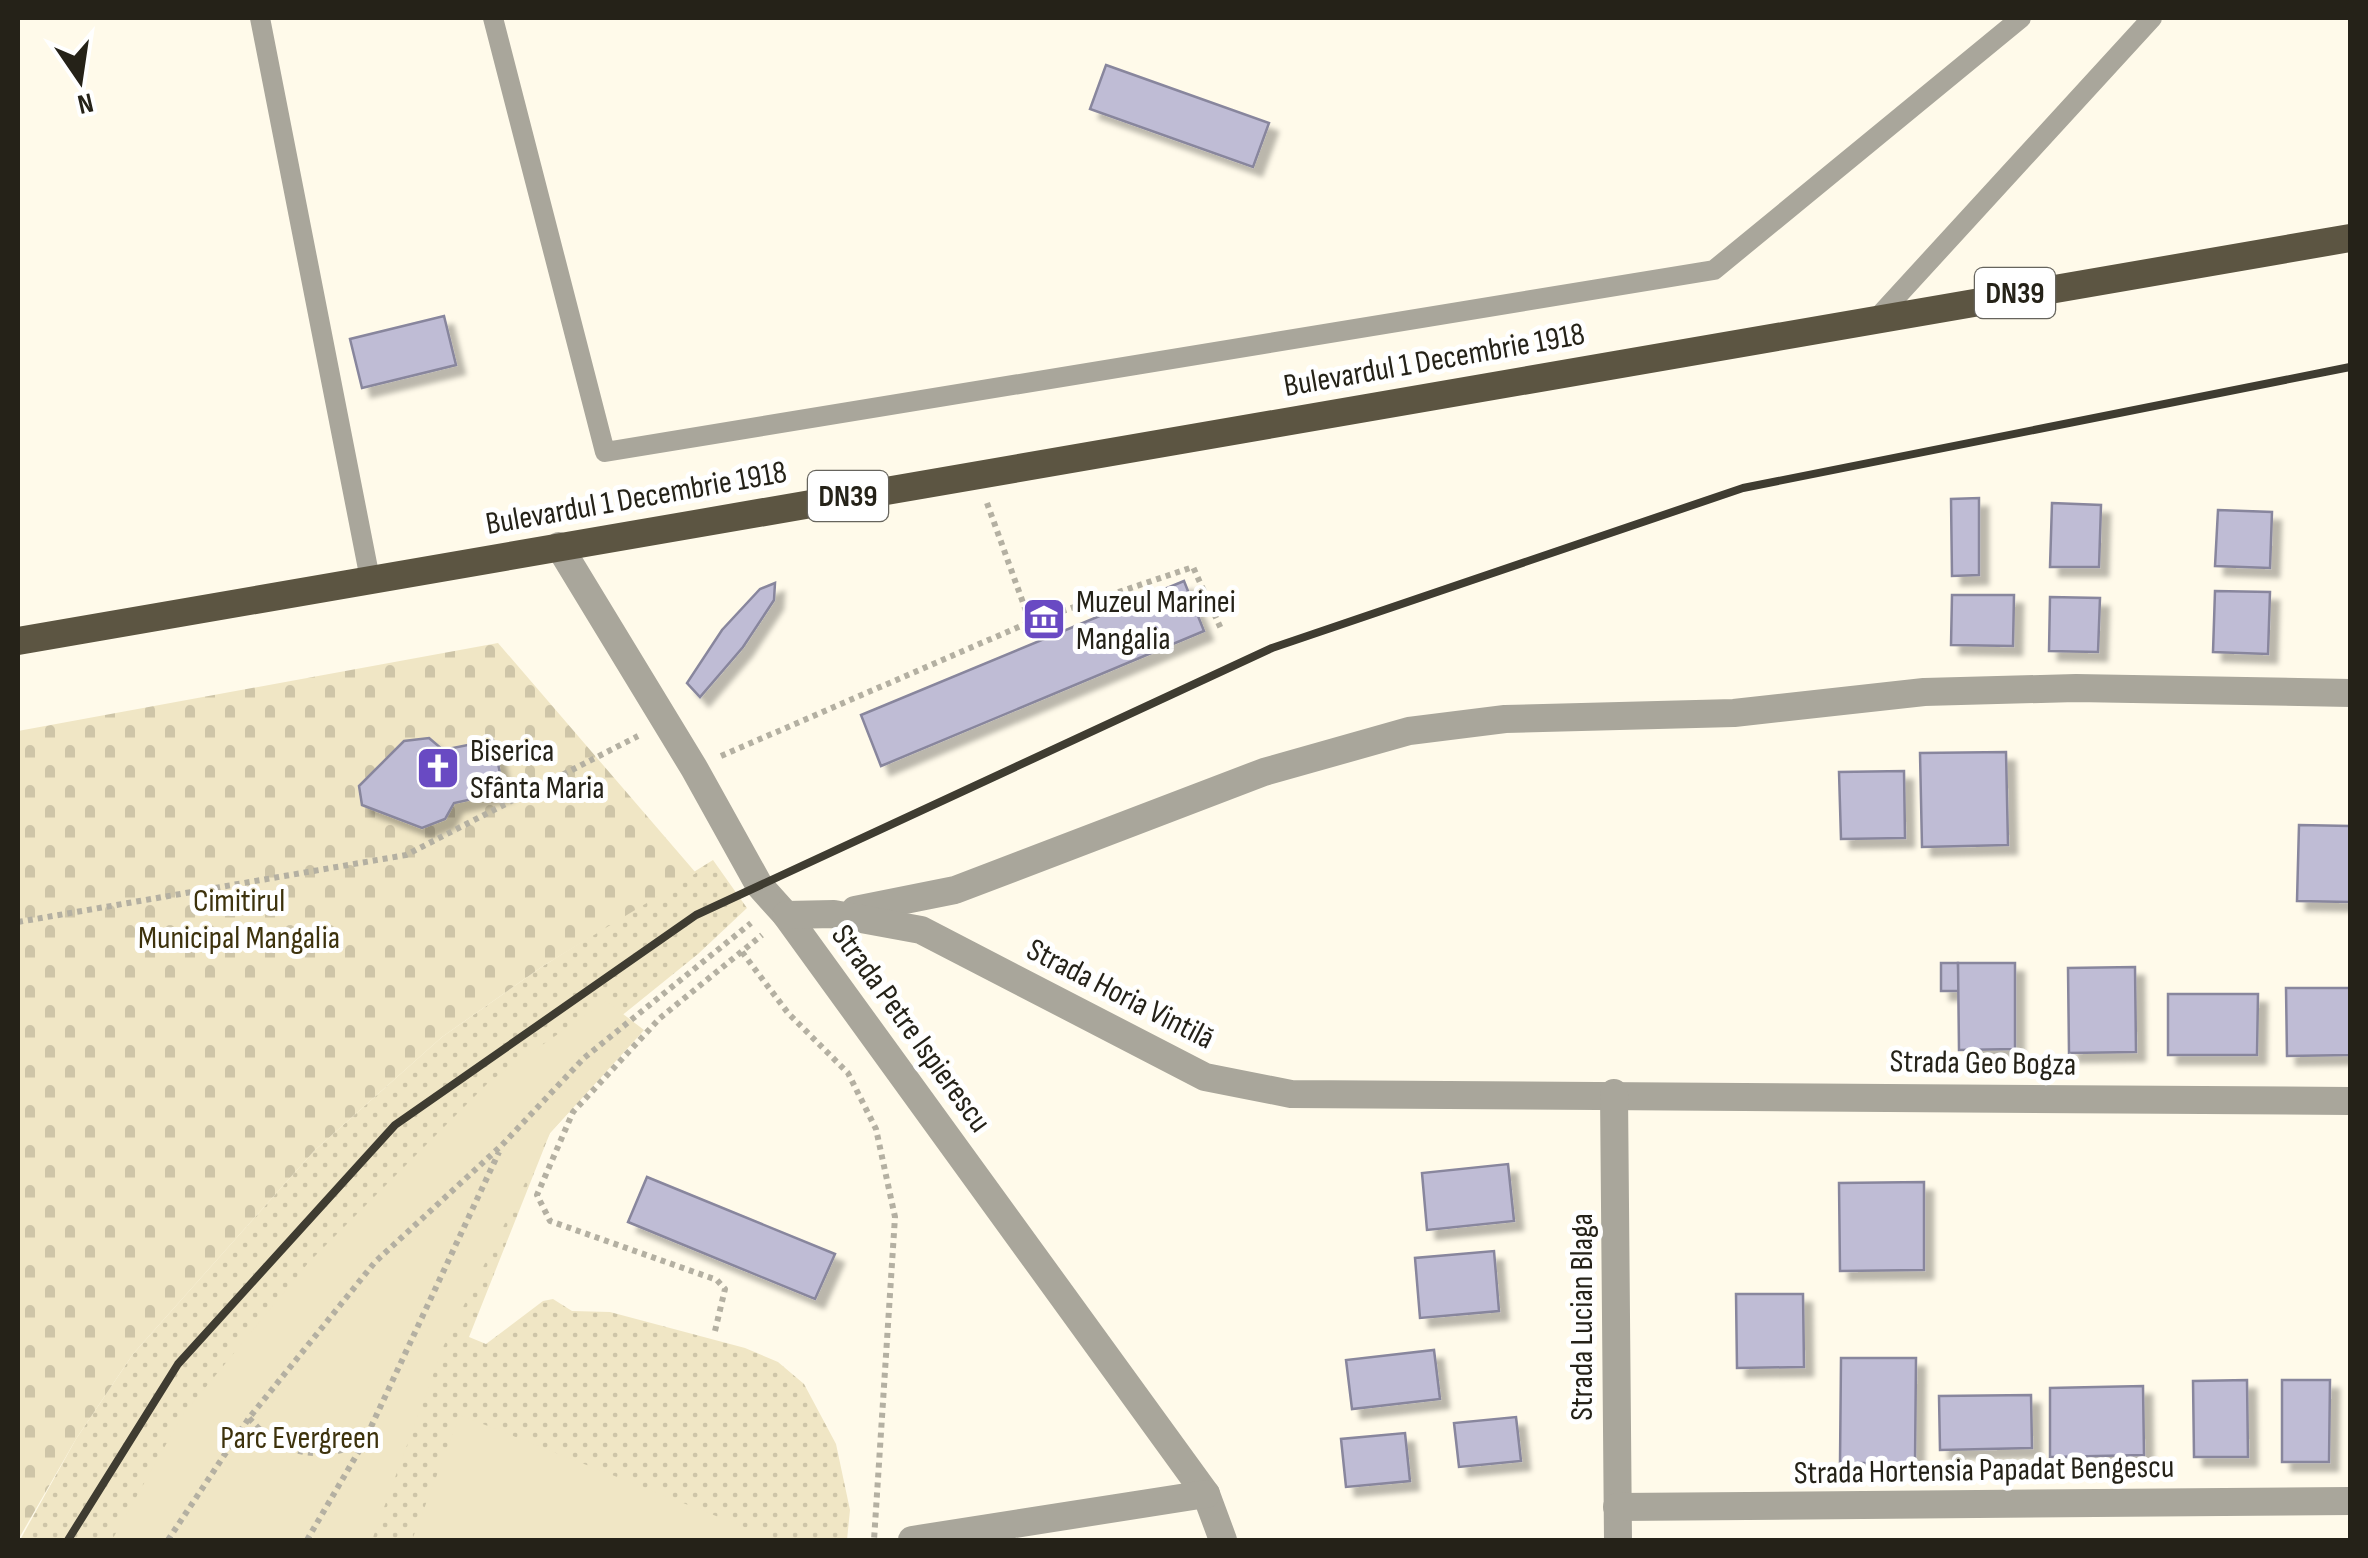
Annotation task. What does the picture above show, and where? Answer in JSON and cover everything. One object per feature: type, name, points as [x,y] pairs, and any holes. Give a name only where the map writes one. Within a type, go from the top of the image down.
[{"type":"highway","name":"DN39","points":[[1878,317],[2350,238]]},
{"type":"highway","name":"Bulevardul 1 Decembrie 1918","points":[[18,641],[1878,317]]},
{"type":"street","name":"Strada Petre Ispierescu","points":[[558,546],[694,768],[759,885],[786,915],[1206,1494],[1223,1540]]},
{"type":"street","points":[[834,914],[955,890],[1264,772],[1409,731],[1505,718],[1734,713],[1924,692],[2076,688],[2350,693]]},
{"type":"street","name":"Strada Horia Vintilă","points":[[786,915],[834,914],[921,930],[1205,1077],[1292,1094],[1614,1093]]},
{"type":"street","name":"Strada Geo Bogza","points":[[1614,1093],[2350,1101]]},
{"type":"street","name":"Strada Lucian Blaga","points":[[1614,1093],[1618,1540]]},
{"type":"street","points":[[912,1540],[1206,1494]]},
{"type":"street","name":"Strada Hortensia Papadat Bengescu","points":[[1617,1508],[2350,1501]]},
{"type":"lane","points":[[260,18],[370,579]]},
{"type":"lane","points":[[494,18],[604,452],[1714,270],[2021,18]]},
{"type":"lane","points":[[1878,317],[2152,18]]},
{"type":"path","points":[[978,473],[1030,622]]},
{"type":"path","points":[[694,768],[1030,622],[1193,567],[1222,631]]},
{"type":"path","points":[[18,922],[406,855],[666,721]]},
{"type":"path","points":[[715,1331],[725,1289],[717,1280],[550,1221],[537,1195],[573,1112],[660,1018],[786,915]]},
{"type":"path","points":[[168,1540],[249,1418],[375,1262],[502,1145],[584,1058],[744,925],[786,915]]},
{"type":"path","points":[[742,952],[788,1013],[848,1073],[876,1129],[895,1217],[874,1540]]},
{"type":"path","points":[[307,1540],[363,1444],[502,1145]]},
{"type":"path","points":[[249,1418],[268,1440],[304,1455],[334,1454],[363,1444]]},
{"type":"green space","name":"Cimitirul Municipal Mangalia","points":[[498,643],[696,873],[543,966],[442,1037],[314,1151],[133,1354],[76,1439],[18,1540],[18,731]]},
{"type":"green space","points":[[713,860],[747,908],[620,1017],[158,1540],[20,1540],[76,1439],[133,1354],[314,1151],[442,1037],[543,966]]},
{"type":"green space","name":"Parc Evergreen","points":[[606,1001],[644,1030],[550,1133],[444,1345],[372,1540],[112,1540],[182,1416],[309,1262],[490,1081]]},
{"type":"green space","points":[[644,1030],[550,1133],[469,1337],[486,1344],[543,1301],[553,1299],[572,1311],[610,1312],[745,1348],[778,1362],[804,1384],[836,1444],[850,1510],[847,1540],[314,1540],[509,1158]]},
{"type":"green space","points":[[460,1415],[777,1540],[412,1540]]},
{"type":"building","points":[[1106,65],[1269,123],[1253,167],[1090,109]]},
{"type":"building","points":[[444,316],[456,365],[362,388],[350,339]]},
{"type":"building","points":[[1979,498],[1979,575],[1952,576],[1951,499]]},
{"type":"building","points":[[2052,503],[2101,505],[2099,567],[2050,567]]},
{"type":"building","points":[[2218,510],[2272,512],[2270,568],[2215,566]]},
{"type":"building","points":[[1184,581],[1204,631],[881,766],[861,715]]},
{"type":"building","points":[[775,583],[774,600],[743,647],[700,697],[687,683],[722,630],[760,589]]},
{"type":"building","points":[[2215,591],[2270,592],[2268,654],[2213,652]]},
{"type":"building","points":[[1952,595],[2014,595],[2013,646],[1951,645]]},
{"type":"building","points":[[2050,597],[2100,598],[2098,652],[2049,651]]},
{"type":"building","name":"Biserica Sfânta Maria","points":[[429,738],[443,750],[493,740],[504,792],[454,803],[445,819],[422,828],[362,805],[359,786],[404,741]]},
{"type":"building","points":[[2006,752],[2008,845],[1922,847],[1920,753]]},
{"type":"building","points":[[1904,771],[1905,838],[1841,839],[1839,772]]},
{"type":"building","points":[[2299,825],[2350,826],[2350,902],[2297,901]]},
{"type":"building","points":[[1941,963],[1958,963],[1959,991],[1941,991]]},
{"type":"building","points":[[1958,963],[2015,963],[2015,1049],[1959,1050]]},
{"type":"building","points":[[2135,967],[2136,1052],[2069,1053],[2068,968]]},
{"type":"building","points":[[2286,988],[2350,988],[2350,1055],[2287,1056]]},
{"type":"building","points":[[2168,994],[2258,994],[2257,1055],[2168,1055]]},
{"type":"building","points":[[1508,1164],[1514,1221],[1427,1230],[1422,1173]]},
{"type":"building","points":[[647,1177],[835,1254],[815,1299],[628,1222]]},
{"type":"building","points":[[1924,1182],[1924,1270],[1840,1271],[1839,1183]]},
{"type":"building","points":[[1494,1251],[1499,1311],[1420,1318],[1415,1258]]},
{"type":"building","points":[[1736,1294],[1803,1294],[1804,1367],[1737,1368]]},
{"type":"building","points":[[1434,1350],[1440,1399],[1352,1409],[1346,1360]]},
{"type":"building","points":[[1841,1358],[1916,1358],[1915,1463],[1840,1463]]},
{"type":"building","points":[[2247,1380],[2248,1457],[2194,1457],[2193,1381]]},
{"type":"building","points":[[2282,1380],[2330,1380],[2329,1462],[2282,1462]]},
{"type":"building","points":[[2143,1386],[2144,1455],[2050,1457],[2050,1388]]},
{"type":"building","points":[[2031,1395],[2032,1448],[1940,1450],[1939,1396]]},
{"type":"building","points":[[1516,1417],[1521,1461],[1459,1467],[1454,1423]]},
{"type":"building","points":[[1405,1433],[1410,1481],[1346,1487],[1341,1439]]},
{"type":"railway","points":[[68,1540],[178,1364],[395,1125],[696,915],[1272,648],[1743,488],[2350,367]]},
{"type":"place","name":"Muzeul Marinei Mangalia","points":[[1044,619]]},
{"type":"place","name":"Biserica Sfânta Maria","points":[[438,768]]}]
